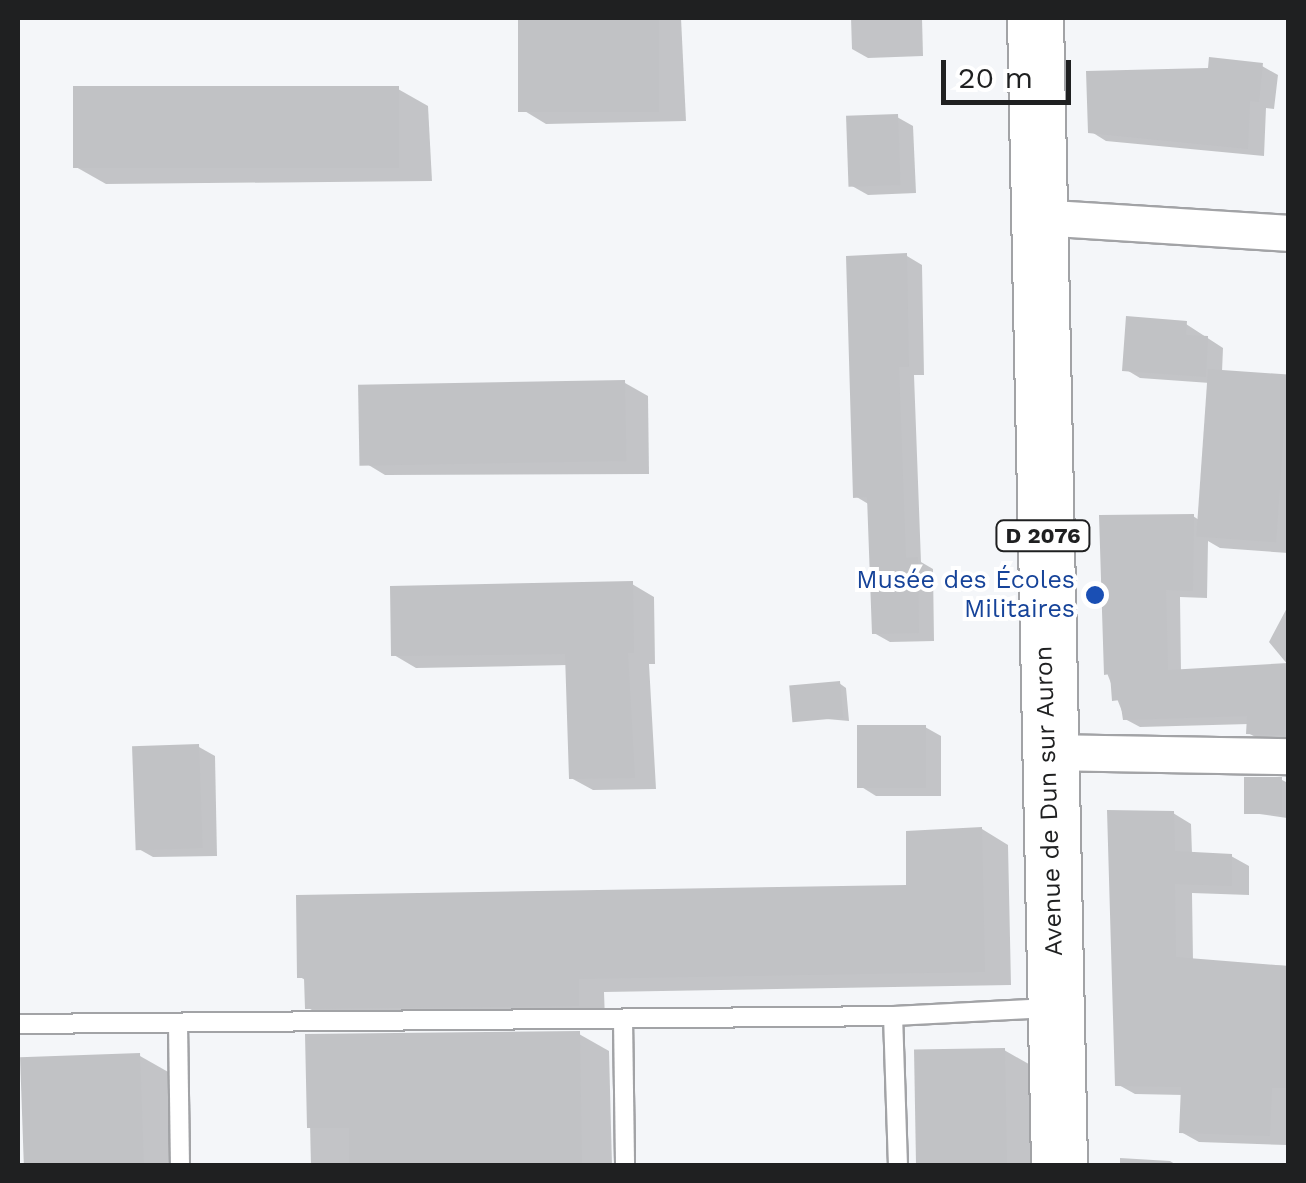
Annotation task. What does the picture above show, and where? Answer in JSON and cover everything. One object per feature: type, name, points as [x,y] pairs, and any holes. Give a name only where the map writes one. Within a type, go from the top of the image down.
[{"type":"main road","name":"Avenue de Dun sur Auron","points":[[1036,18],[1037,217],[1060,1166]]},
{"type":"street","points":[[1037,217],[1288,233]]},
{"type":"street","points":[[1049,752],[1288,756]]},
{"type":"lane","points":[[18,1024],[893,1016],[1055,1008]]},
{"type":"lane","points":[[893,1016],[898,1166]]},
{"type":"lane","points":[[623,1019],[625,1166]]},
{"type":"lane","points":[[178,1023],[180,1166]]},
{"type":"building","points":[[518,18],[659,18],[659,112],[518,112]]},
{"type":"building","points":[[1209,57],[1263,63],[1259,102],[1250,101],[1248,149],[1088,133],[1086,71],[1208,68]]},
{"type":"building","points":[[73,86],[399,86],[399,168],[73,168]]},
{"type":"building","points":[[898,114],[900,185],[849,187],[846,116]]},
{"type":"building","points":[[907,253],[909,367],[899,367],[906,558],[918,557],[919,633],[872,634],[867,497],[853,498],[846,256]]},
{"type":"building","points":[[1126,316],[1187,321],[1186,335],[1208,336],[1206,377],[1122,371]]},
{"type":"building","points":[[1208,369],[1288,375],[1276,542],[1196,537]]},
{"type":"building","points":[[625,380],[626,461],[359,466],[358,385]]},
{"type":"building","points":[[1194,514],[1193,591],[1166,590],[1168,670],[1288,663],[1284,735],[1246,734],[1247,716],[1123,720],[1120,700],[1112,701],[1110,674],[1104,675],[1099,515]]},
{"type":"building","points":[[633,581],[634,653],[628,653],[635,778],[569,779],[565,654],[391,656],[390,586]]},
{"type":"building","points":[[840,681],[843,718],[792,722],[789,685]]},
{"type":"building","points":[[857,725],[926,725],[926,788],[857,788]]},
{"type":"building","points":[[199,744],[203,848],[136,850],[132,746]]},
{"type":"building","points":[[1244,777],[1282,777],[1282,814],[1244,814]]},
{"type":"building","points":[[1107,810],[1174,811],[1175,851],[1232,854],[1232,886],[1175,884],[1176,957],[1288,966],[1288,1088],[1272,1088],[1270,1136],[1179,1133],[1181,1087],[1115,1086]]},
{"type":"building","points":[[982,827],[985,972],[579,979],[579,1006],[305,1009],[304,978],[297,978],[296,895],[906,885],[906,831]]},
{"type":"building","points":[[580,1031],[582,1166],[349,1166],[349,1128],[307,1128],[305,1034]]},
{"type":"building","points":[[1005,1048],[1007,1166],[916,1166],[914,1050]]},
{"type":"building","points":[[140,1053],[144,1166],[24,1166],[20,1057]]},
{"type":"place","name":"Musée des Écoles Militaires","points":[[1095,595]]}]
